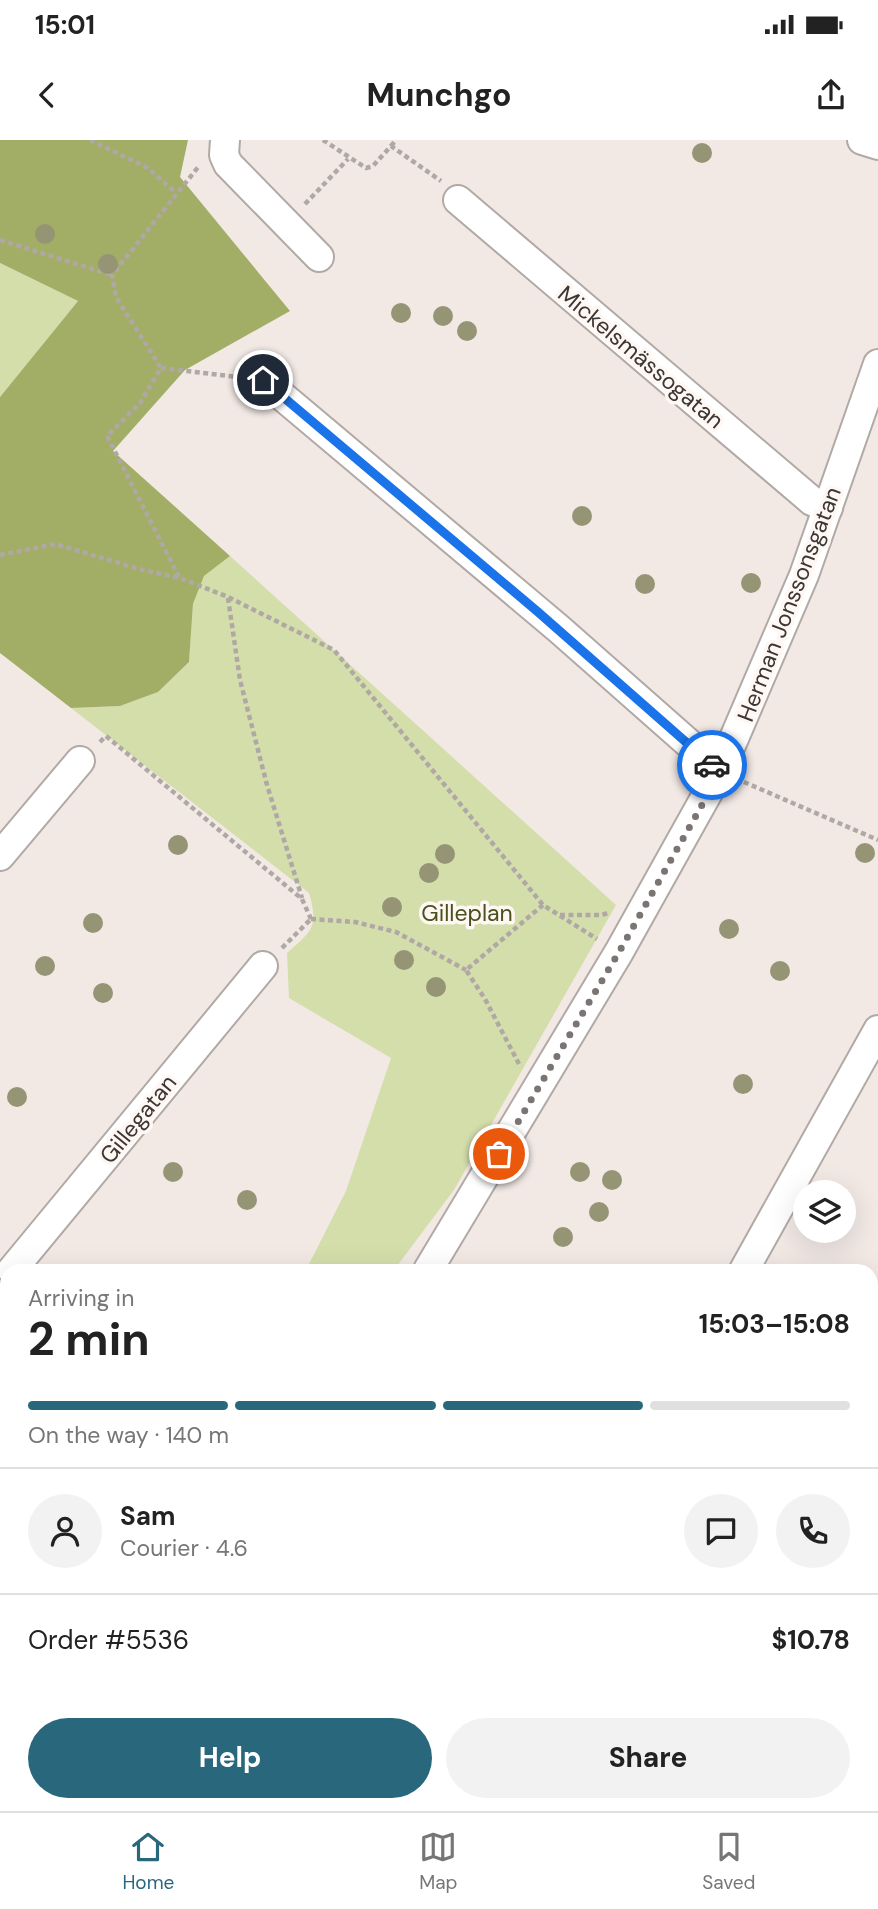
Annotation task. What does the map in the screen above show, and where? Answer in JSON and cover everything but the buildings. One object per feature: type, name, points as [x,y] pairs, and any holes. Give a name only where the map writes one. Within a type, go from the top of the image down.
[{"type":"street","points":[[862,140],[878,145]]},
{"type":"street","points":[[224,141],[223,155],[228,164],[318,257]]},
{"type":"street","name":"Mickelsmässogatan","points":[[457,200],[812,501],[828,508]]},
{"type":"street","name":"Herman Jonssonsgatan","points":[[432,1264],[619,952],[720,771],[778,642],[878,364]]},
{"type":"street","points":[[263,380],[538,612],[720,771]]},
{"type":"street","points":[[0,856],[79,761]]},
{"type":"street","name":"Gillegatan","points":[[17,1264],[263,966]]},
{"type":"street","points":[[747,1264],[878,1030]]},
{"type":"path","points":[[90,140],[148,168],[176,192]]},
{"type":"path","points":[[323,140],[348,159],[370,169],[396,140]]},
{"type":"path","points":[[161,368],[116,297],[112,275],[176,192],[224,141]]},
{"type":"path","points":[[391,146],[449,187],[457,200]]},
{"type":"path","points":[[286,223],[348,159]]},
{"type":"path","points":[[0,240],[112,275]]},
{"type":"path","points":[[161,368],[263,380]]},
{"type":"path","points":[[161,368],[140,403],[107,436],[180,578]]},
{"type":"path","points":[[0,555],[55,544],[180,578],[228,597],[334,650],[542,905],[619,952]]},
{"type":"path","points":[[228,597],[240,680],[267,785],[302,899],[311,919]]},
{"type":"path","points":[[79,761],[106,736],[302,899]]},
{"type":"path","points":[[720,771],[878,840]]},
{"type":"path","points":[[466,971],[542,905]]},
{"type":"path","points":[[558,915],[602,915],[624,907],[641,911]]},
{"type":"path","points":[[263,966],[311,919],[355,922],[396,932],[466,971],[485,999],[524,1073],[539,1087]]},
{"type":"green space","points":[[0,140],[188,140],[180,177],[290,311],[185,370],[113,451],[230,556],[204,576],[193,604],[189,662],[158,692],[120,706],[71,708],[0,653],[0,397],[78,301],[0,263]]},
{"type":"green space","points":[[0,263],[78,301],[0,397]]},
{"type":"green space","name":"Gilleplan","points":[[230,556],[616,905],[454,1190],[398,1264],[309,1264],[346,1191],[391,1058],[289,998],[287,953],[311,927],[313,914],[309,893],[71,708],[120,706],[158,692],[189,662],[193,604],[204,576]]},
{"type":"way so far","points":[[499,1154],[619,952],[711,789],[720,771],[712,765]]},
{"type":"route","points":[[263,380],[538,612],[712,765]]}]
